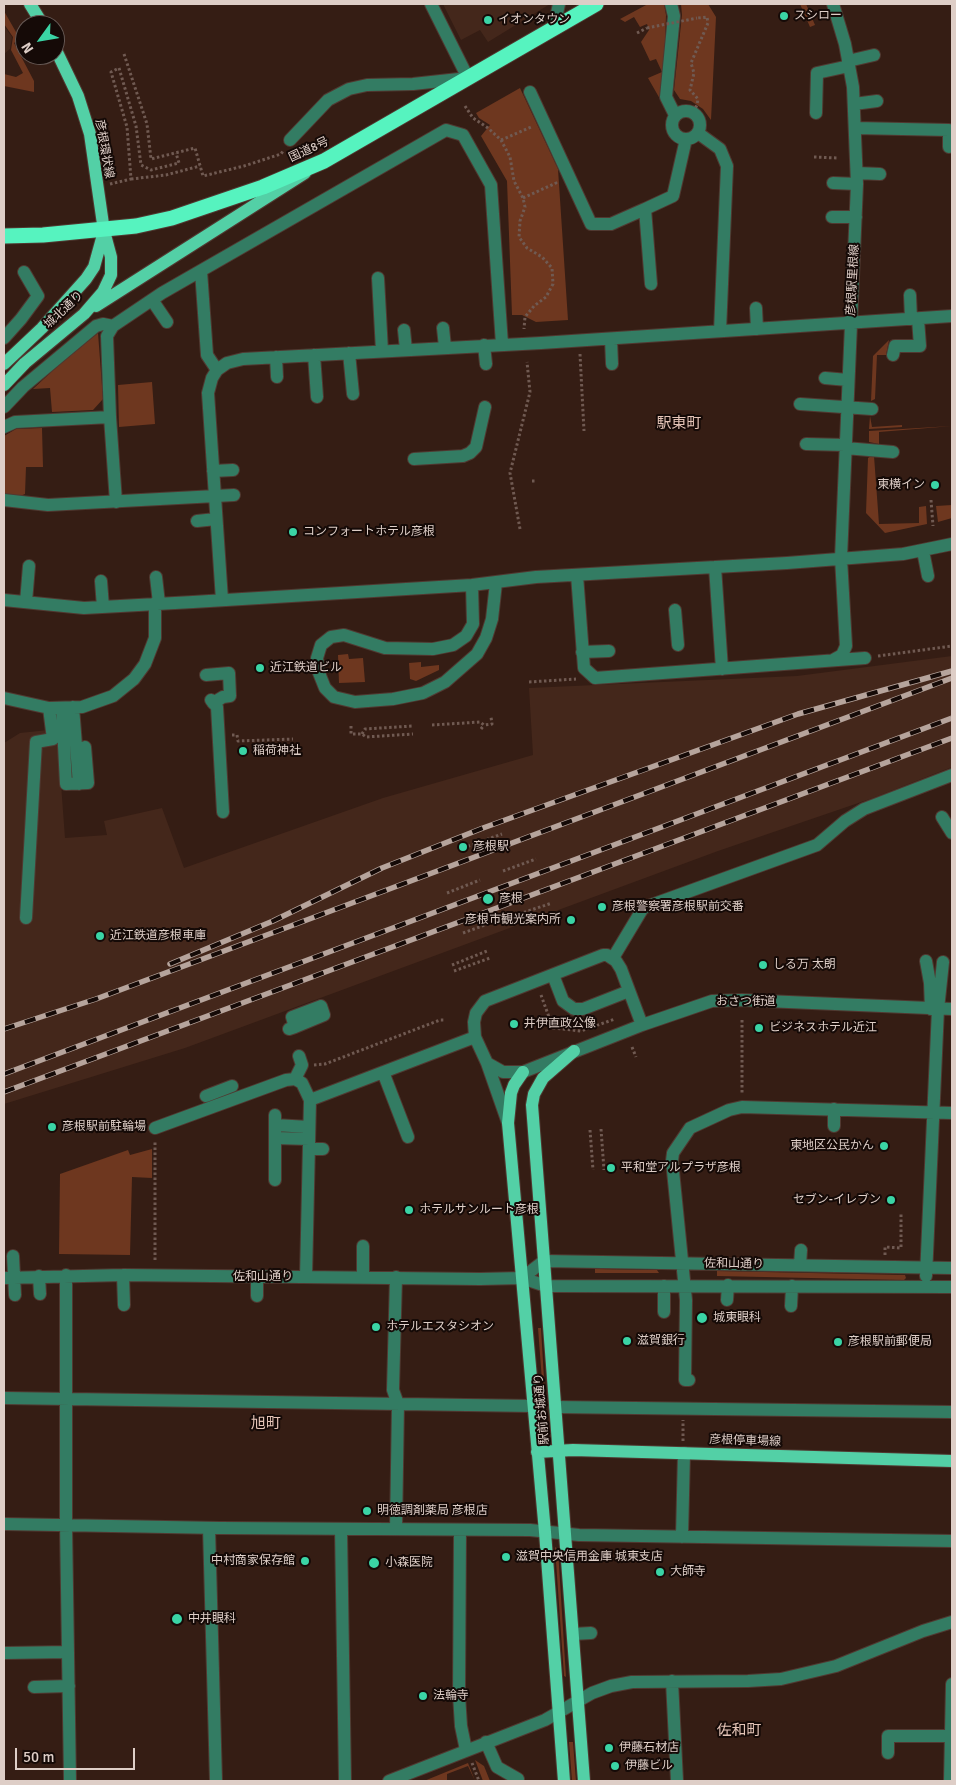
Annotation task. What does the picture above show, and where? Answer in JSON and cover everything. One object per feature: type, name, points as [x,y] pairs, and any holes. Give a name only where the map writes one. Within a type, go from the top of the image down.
[{"type":"highway","name":"国道8号","points":[[4,236],[104,230],[172,218],[263,187],[324,161],[596,4]]},
{"type":"main road","points":[[30,4],[36,15]]},
{"type":"main road","name":"彦根環状線","points":[[63,65],[78,96],[90,134],[104,230]]},
{"type":"main road","points":[[84,314],[220,227],[271,197],[324,161]]},
{"type":"main road","name":"城北通り","points":[[4,385],[25,363],[84,314],[102,292],[112,275],[111,257],[104,230]]},
{"type":"main road","name":"城北通り","points":[[4,364],[42,328],[86,279],[94,267],[104,230]]},
{"type":"main road","name":"駅前お城通り","points":[[574,1051],[543,1078],[534,1094],[533,1120],[584,1781]]},
{"type":"main road","name":"駅前お城通り","points":[[523,1072],[514,1085],[508,1124],[545,1532],[564,1781]]},
{"type":"main road","name":"彦根停車場線","points":[[537,1452],[683,1448],[952,1461]]},
{"type":"street","points":[[290,140],[328,100],[349,89],[367,85],[413,84],[468,78],[431,4]]},
{"type":"street","points":[[554,27],[560,4]]},
{"type":"street","points":[[671,4],[674,16],[666,97],[676,116]]},
{"type":"street","name":"彦根駅里根線","points":[[833,4],[849,63],[854,104],[857,178],[841,558],[842,634],[846,646],[842,655],[833,660]]},
{"type":"street","points":[[816,113],[817,73],[874,55]]},
{"type":"street","points":[[530,92],[591,224],[611,224],[673,196],[686,140]]},
{"type":"street","points":[[854,104],[877,101]]},
{"type":"street","points":[[684,111],[693,112],[700,124],[695,136],[686,140],[674,133],[672,124],[676,116],[684,111]]},
{"type":"street","points":[[855,128],[949,130],[949,147]]},
{"type":"street","points":[[116,502],[107,336],[113,326],[201,271],[360,186],[446,130],[462,135],[478,169],[491,185],[502,344]]},
{"type":"street","points":[[698,132],[720,149],[727,166],[720,331]]},
{"type":"street","points":[[833,183],[880,174]]},
{"type":"street","points":[[645,209],[650,284]]},
{"type":"street","points":[[832,217],[856,217]]},
{"type":"street","points":[[201,271],[209,325],[207,355],[217,370]]},
{"type":"street","points":[[4,338],[20,314],[38,296],[24,272]]},
{"type":"street","points":[[378,278],[382,351]]},
{"type":"street","points":[[893,355],[895,346],[920,346],[910,295]]},
{"type":"street","points":[[152,300],[167,322]]},
{"type":"street","points":[[756,308],[757,329]]},
{"type":"street","points":[[222,600],[208,393],[217,370],[226,363],[276,357],[611,339],[952,316]]},
{"type":"street","points":[[4,407],[23,387],[96,326],[104,324],[113,326]]},
{"type":"street","points":[[443,328],[445,347]]},
{"type":"street","points":[[404,330],[406,350]]},
{"type":"street","points":[[611,339],[612,364]]},
{"type":"street","points":[[484,345],[486,364]]},
{"type":"street","points":[[349,353],[353,394]]},
{"type":"street","points":[[314,355],[317,397]]},
{"type":"street","points":[[276,357],[277,377]]},
{"type":"street","points":[[825,378],[848,380]]},
{"type":"street","points":[[800,404],[872,409]]},
{"type":"street","points":[[414,459],[464,456],[470,453],[476,447],[485,407]]},
{"type":"street","points":[[4,427],[15,422],[110,417]]},
{"type":"street","points":[[806,444],[892,452]]},
{"type":"street","points":[[213,471],[233,470]]},
{"type":"street","points":[[4,500],[48,505],[234,495]]},
{"type":"street","points":[[197,521],[216,519]]},
{"type":"street","points":[[4,600],[84,608],[472,585],[525,578],[841,558],[951,547]]},
{"type":"street","points":[[923,551],[928,576]]},
{"type":"street","points":[[26,602],[29,566]]},
{"type":"street","points":[[715,567],[724,643],[722,669]]},
{"type":"street","points":[[577,575],[576,616],[584,668],[595,678],[703,667],[722,669],[865,658]]},
{"type":"street","points":[[4,698],[49,708],[67,708],[100,702],[113,696],[134,679],[155,638],[156,577]]},
{"type":"street","points":[[101,581],[103,606]]},
{"type":"street","points":[[472,585],[473,624],[466,636],[453,645],[433,649],[385,648],[344,635],[331,637],[321,644],[318,658],[319,673],[325,688],[334,697],[355,702],[424,693],[445,682],[477,654],[486,638],[492,620],[496,583]]},
{"type":"street","points":[[676,610],[678,645]]},
{"type":"street","points":[[582,652],[609,651]]},
{"type":"street","points":[[206,675],[229,673],[230,696],[223,696],[212,701],[217,707],[223,812]]},
{"type":"street","points":[[26,918],[36,742],[53,739],[49,708]]},
{"type":"street","points":[[67,708],[66,784],[88,784],[85,747]]},
{"type":"street","points":[[612,958],[643,908],[817,845],[845,821],[864,809],[952,774]]},
{"type":"street","points":[[942,816],[952,833]]},
{"type":"street","points":[[508,1124],[487,1063],[475,1037],[474,1022],[476,1013],[485,1001],[603,955],[612,958],[621,969],[642,1025]]},
{"type":"street","points":[[926,961],[934,1009],[934,1112],[926,1286]]},
{"type":"street","points":[[934,1009],[943,962]]},
{"type":"street","points":[[552,975],[563,1001],[574,1009],[583,1009],[629,991]]},
{"type":"street","name":"おさつ街道","points":[[523,1072],[642,1025],[712,1001],[742,1000],[952,1009]]},
{"type":"street","points":[[310,1100],[331,1094],[475,1037]]},
{"type":"street","points":[[295,1079],[300,1061]]},
{"type":"street","points":[[487,1063],[503,1072],[523,1072]]},
{"type":"street","points":[[384,1072],[408,1137]]},
{"type":"street","points":[[155,1128],[286,1080],[295,1079],[302,1084],[310,1100],[309,1138],[313,1178],[306,1277]]},
{"type":"street","points":[[206,1096],[232,1086]]},
{"type":"street","points":[[687,1380],[686,1300],[672,1161],[673,1153],[690,1128],[729,1110],[742,1107],[952,1113]]},
{"type":"street","points":[[834,1110],[834,1126]]},
{"type":"street","points":[[275,1180],[275,1120],[309,1138],[323,1149]]},
{"type":"street","points":[[275,1138],[309,1138]]},
{"type":"street","points":[[363,1246],[364,1277]]},
{"type":"street","points":[[800,1265],[801,1250]]},
{"type":"street","points":[[12,1256],[8,1278],[15,1295]]},
{"type":"street","name":"佐和山通り","points":[[544,1261],[800,1265],[838,1260],[952,1268]]},
{"type":"street","points":[[522,1278],[544,1261]]},
{"type":"street","points":[[66,1275],[66,1525],[70,1679],[70,1781]]},
{"type":"street","name":"佐和山通り","points":[[8,1278],[66,1275],[522,1278],[546,1286],[952,1287]]},
{"type":"street","points":[[123,1275],[124,1305]]},
{"type":"street","points":[[39,1276],[40,1294]]},
{"type":"street","points":[[257,1277],[257,1296]]},
{"type":"street","points":[[396,1277],[393,1390],[398,1404],[396,1529]]},
{"type":"street","points":[[664,1286],[664,1312]]},
{"type":"street","points":[[727,1300],[728,1286]]},
{"type":"street","points":[[791,1306],[792,1286]]},
{"type":"street","points":[[4,1398],[45,1400],[65,1398],[201,1401],[298,1400],[533,1406]]},
{"type":"street","points":[[555,1407],[684,1407],[952,1412]]},
{"type":"street","points":[[682,1537],[683,1448]]},
{"type":"street","points":[[4,1524],[66,1525],[92,1528],[216,1530],[265,1526],[320,1526],[341,1529],[545,1532],[755,1541],[952,1541]]},
{"type":"street","points":[[341,1529],[344,1781]]},
{"type":"street","points":[[216,1530],[216,1593],[213,1608],[212,1666],[216,1781]]},
{"type":"street","points":[[460,1530],[459,1695],[461,1726],[466,1750]]},
{"type":"street","points":[[389,1781],[545,1720],[578,1701],[611,1686],[632,1682],[672,1681],[729,1684],[748,1678],[781,1679],[817,1671],[851,1657],[952,1622]]},
{"type":"street","points":[[573,1634],[591,1634]]},
{"type":"street","points":[[4,1653],[68,1653]]},
{"type":"street","points":[[817,1671],[819,1684]]},
{"type":"street","points":[[34,1687],[70,1679]]},
{"type":"street","points":[[672,1681],[677,1781]]},
{"type":"street","points":[[950,1781],[952,1684]]},
{"type":"street","points":[[888,1753],[888,1736],[951,1736]]},
{"type":"street","points":[[486,1742],[497,1767],[518,1779]]},
{"type":"path","points":[[637,33],[647,28],[707,16],[708,23],[691,63],[694,73],[690,90],[698,99],[693,112]]},
{"type":"path","points":[[124,54],[147,124],[151,159],[195,148],[203,176],[244,166],[281,154],[290,140]]},
{"type":"path","points":[[131,179],[127,127],[111,72],[118,68],[136,126],[141,165],[151,170],[179,163],[176,153]]},
{"type":"path","points":[[465,106],[473,118],[488,128],[500,140],[510,157],[514,181],[523,198],[525,207],[520,221],[519,237],[527,248],[542,257],[552,268],[553,284],[546,296],[525,317],[524,329]]},
{"type":"path","points":[[500,140],[526,129]]},
{"type":"path","points":[[814,157],[837,158]]},
{"type":"path","points":[[97,186],[131,179],[166,175],[200,166]]},
{"type":"path","points":[[523,198],[552,185]]},
{"type":"path","points":[[580,354],[584,431]]},
{"type":"path","points":[[520,529],[510,472],[530,392],[527,362]]},
{"type":"path","points":[[931,500],[933,526]]},
{"type":"path","points":[[865,658],[952,646]]},
{"type":"path","points":[[529,682],[576,679]]},
{"type":"path","points":[[432,725],[480,722],[484,725],[492,724],[491,717]]},
{"type":"path","points":[[480,729],[484,725]]},
{"type":"path","points":[[351,726],[351,734],[362,734],[366,737],[414,734]]},
{"type":"path","points":[[362,734],[365,729],[413,726]]},
{"type":"path","points":[[227,736],[237,735],[238,742],[293,739]]},
{"type":"path","points":[[463,848],[502,834]]},
{"type":"path","points":[[503,872],[536,859]]},
{"type":"path","points":[[448,892],[480,880]]},
{"type":"path","points":[[519,914],[552,903]]},
{"type":"path","points":[[463,933],[496,921]]},
{"type":"path","points":[[452,965],[487,951]]},
{"type":"path","points":[[454,971],[490,958]]},
{"type":"path","points":[[300,1061],[325,1064],[440,1020],[445,1020]]},
{"type":"path","points":[[742,1020],[742,1107]]},
{"type":"path","points":[[632,1047],[636,1058]]},
{"type":"path","points":[[155,1128],[155,1260]]},
{"type":"path","points":[[601,1129],[604,1170]]},
{"type":"path","points":[[590,1130],[593,1170]]},
{"type":"path","points":[[885,1255],[885,1248],[901,1248],[901,1214]]},
{"type":"path","points":[[683,1448],[684,1407]]},
{"type":"path","points":[[471,1762],[480,1781]]},
{"type":"shaded area","name":"イオンタウン","points":[[443,4],[550,4],[488,42],[480,30],[461,40]]},
{"type":"shaded area","points":[[648,4],[664,4],[666,15],[664,70],[660,99],[648,78],[662,72],[656,59],[650,61],[641,42],[649,30],[647,24],[640,27],[634,17],[625,22],[620,19]]},
{"type":"shaded area","points":[[681,4],[708,4],[716,17],[711,120],[703,109],[691,101],[680,99],[674,90],[682,15]]},
{"type":"shaded area","points":[[800,4],[806,4],[815,25],[810,27]]},
{"type":"shaded area","points":[[4,11],[15,30],[15,58],[11,50],[13,37],[4,24]]},
{"type":"shaded area","points":[[4,26],[12,37],[10,49],[4,54]]},
{"type":"shaded area","points":[[19,65],[26,65],[34,81],[34,92],[4,86],[4,74],[16,77],[23,73]]},
{"type":"shaded area","points":[[520,88],[558,169],[568,320],[536,322],[522,315],[512,315],[507,181],[481,136],[490,125],[479,118],[476,113]]},
{"type":"shaded area","points":[[98,333],[103,399],[93,410],[52,412],[50,388],[33,389]]},
{"type":"shaded area","points":[[889,340],[886,355],[877,355],[875,399],[871,401],[873,356]]},
{"type":"shaded area","points":[[152,382],[155,424],[119,427],[118,385]]},
{"type":"shaded area","points":[[870,416],[872,427],[902,425],[902,427],[869,429]]},
{"type":"shaded area","points":[[952,426],[879,432],[879,444],[869,442],[869,431]]},
{"type":"shaded area","points":[[42,428],[43,467],[26,467],[25,494],[20,496],[4,494],[4,436],[16,429]]},
{"type":"shaded area","points":[[874,456],[879,524],[919,523],[919,507],[926,506],[927,524],[885,533],[866,513],[868,458]]},
{"type":"shaded area","points":[[952,505],[952,518],[938,522],[936,506]]},
{"type":"shaded area","points":[[348,654],[349,659],[363,658],[365,682],[339,683],[338,655]]},
{"type":"shaded area","points":[[952,656],[952,767],[873,798],[718,851],[185,1048],[4,1104],[4,743],[20,733],[57,729],[65,838],[107,835],[104,821],[162,808],[184,868],[383,798],[533,755],[529,688],[797,676]]},
{"type":"shaded area","points":[[421,662],[421,667],[439,665],[439,670],[416,681],[410,679],[409,663]]},
{"type":"shaded area","points":[[152,1149],[152,1178],[132,1177],[130,1255],[59,1254],[60,1174],[128,1150],[130,1155]]},
{"type":"shaded area","points":[[595,1269],[657,1270],[659,1273],[595,1273]]},
{"type":"shaded area","points":[[717,1271],[905,1275],[906,1278],[904,1280],[717,1276]]},
{"type":"shaded area","points":[[538,1328],[541,1328],[545,1395],[543,1394]]},
{"type":"shaded area","points":[[555,1547],[558,1549],[566,1677],[564,1676]]},
{"type":"shaded area","points":[[569,1742],[573,1742],[576,1781],[572,1781]]},
{"type":"shaded area","points":[[475,1760],[484,1766],[490,1781],[483,1781]]},
{"type":"shaded area","points":[[468,1763],[475,1781],[468,1766],[447,1774],[447,1781],[424,1781]]},
{"type":"railway","points":[[170,964],[273,921],[382,868],[483,828],[798,714],[952,671]]},
{"type":"railway","points":[[4,1029],[96,999],[952,678]]},
{"type":"railway","points":[[4,1074],[952,718]]},
{"type":"railway","points":[[4,1092],[952,738]]},
{"type":"place","name":"スシロー","points":[[784,16]]},
{"type":"place","name":"イオンタウン","points":[[488,20]]},
{"type":"place","name":"東横イン","points":[[935,485]]},
{"type":"place","name":"コンフォートホテル彦根","points":[[293,532]]},
{"type":"place","name":"近江鉄道ビル","points":[[260,668]]},
{"type":"place","name":"稲荷神社","points":[[243,751]]},
{"type":"place","name":"彦根駅","points":[[463,847]]},
{"type":"place","name":"彦根","points":[[488,899]]},
{"type":"place","name":"彦根警察署彦根駅前交番","points":[[602,907]]},
{"type":"place","name":"彦根市観光案内所","points":[[571,920]]},
{"type":"place","name":"近江鉄道彦根車庫","points":[[100,936]]},
{"type":"place","name":"しる万 太朗","points":[[763,965]]},
{"type":"place","name":"井伊直政公像","points":[[514,1024]]},
{"type":"place","name":"ビジネスホテル近江","points":[[759,1028]]},
{"type":"place","name":"彦根駅前駐輪場","points":[[52,1127]]},
{"type":"place","name":"東地区公民かん","points":[[884,1146]]},
{"type":"place","name":"平和堂アルプラザ彦根","points":[[611,1168]]},
{"type":"place","name":"セブン-イレブン","points":[[891,1200]]},
{"type":"place","name":"ホテルサンルート彦根","points":[[409,1210]]},
{"type":"place","name":"城東眼科","points":[[702,1318]]},
{"type":"place","name":"ホテルエスタシオン","points":[[376,1327]]},
{"type":"place","name":"滋賀銀行","points":[[627,1341]]},
{"type":"place","name":"彦根駅前郵便局","points":[[838,1342]]},
{"type":"place","name":"明徳調剤薬局 彦根店","points":[[367,1511]]},
{"type":"place","name":"滋賀中央信用金庫 城東支店","points":[[506,1557]]},
{"type":"place","name":"中村商家保存館","points":[[305,1561]]},
{"type":"place","name":"小森医院","points":[[374,1563]]},
{"type":"place","name":"大師寺","points":[[660,1572]]},
{"type":"place","name":"中井眼科","points":[[177,1619]]},
{"type":"place","name":"法輪寺","points":[[423,1696]]},
{"type":"place","name":"伊藤石材店","points":[[609,1748]]},
{"type":"place","name":"伊藤ビル","points":[[615,1766]]},
{"type":"district","name":"駅東町","points":[[679,424]]},
{"type":"district","name":"旭町","points":[[266,1424]]},
{"type":"district","name":"佐和町","points":[[739,1731]]}]
